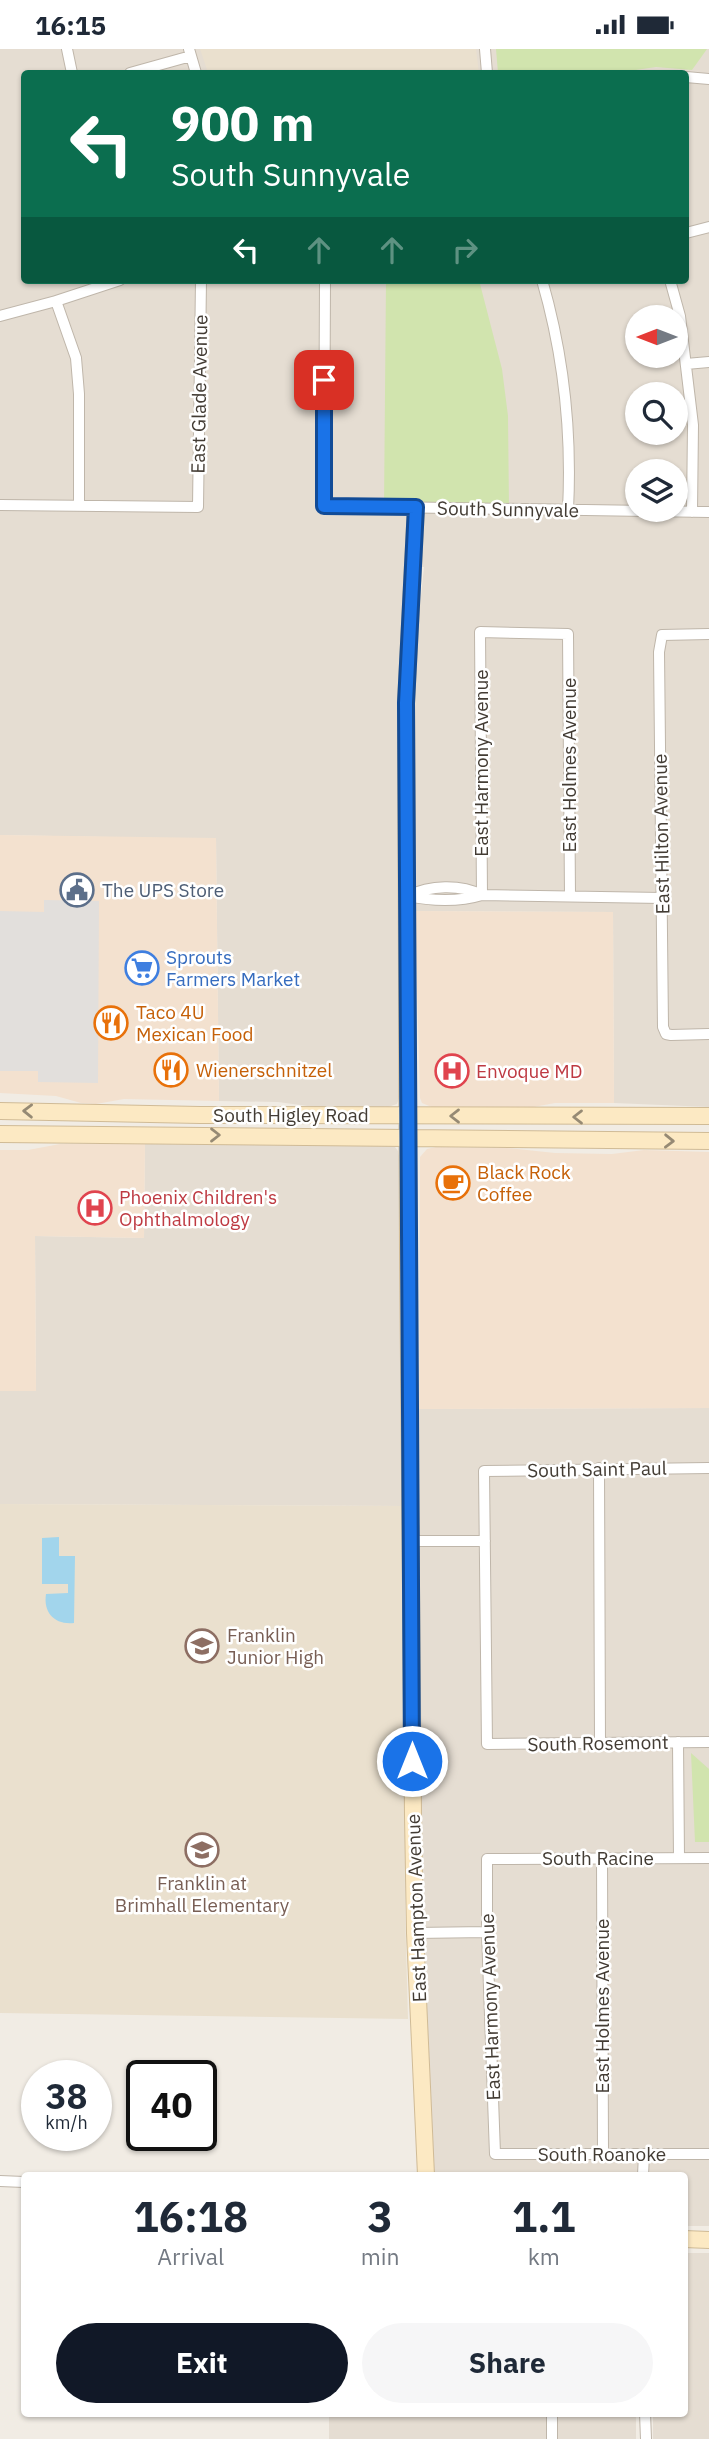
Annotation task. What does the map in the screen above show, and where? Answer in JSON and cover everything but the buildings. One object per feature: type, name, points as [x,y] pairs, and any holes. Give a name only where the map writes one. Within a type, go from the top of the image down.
[{"type":"main road","name":"East Hampton Avenue","points":[[416,507],[406,703],[408,1137],[415,1933],[426,2172]]},
{"type":"main road","name":"South Higley Road","points":[[0,1111],[200,1115],[709,1116]]},
{"type":"main road","points":[[23,1134],[46,1125],[105,1123],[112,1119],[112,1114]]},
{"type":"main road","points":[[121,1134],[126,1126],[130,1125],[184,1125],[200,1115]]},
{"type":"main road","points":[[629,1140],[632,1131],[643,1127],[709,1125]]},
{"type":"main road","name":"South Higley Road","points":[[0,1134],[709,1141]]},
{"type":"main road","points":[[688,2239],[709,2240]]},
{"type":"street","points":[[67,49],[71,70]]},
{"type":"street","points":[[485,49],[486,70]]},
{"type":"street","points":[[139,70],[190,52],[195,70]]},
{"type":"street","points":[[689,77],[709,79]]},
{"type":"street","points":[[689,232],[709,227]]},
{"type":"street","points":[[0,316],[108,284]]},
{"type":"street","name":"East Glade Avenue","points":[[79,506],[198,507],[201,284]]},
{"type":"street","name":"South Sunnyvale","points":[[324,284],[324,506],[709,513]]},
{"type":"street","points":[[543,284],[559,352],[568,411],[568,510]]},
{"type":"street","points":[[671,284],[677,305]]},
{"type":"street","points":[[0,505],[79,506],[79,394],[75,358],[56,301]]},
{"type":"street","points":[[688,364],[709,362]]},
{"type":"street","points":[[687,368],[693,425],[692,512]]},
{"type":"street","name":"East Holmes Avenue","points":[[480,632],[568,634],[570,897]]},
{"type":"street","name":"East Harmony Avenue","points":[[480,632],[482,895]]},
{"type":"street","name":"East Hilton Avenue","points":[[709,634],[662,635],[659,652],[663,1027],[666,1034],[709,1034]]},
{"type":"street","points":[[408,896],[422,899],[469,888],[482,895],[662,898]]},
{"type":"street","points":[[599,1468],[600,1743]]},
{"type":"street","name":"South Saint Paul","points":[[485,1541],[484,1471],[709,1468]]},
{"type":"street","points":[[411,1541],[485,1541]]},
{"type":"street","name":"South Rosemont","points":[[485,1541],[487,1744],[709,1742]]},
{"type":"street","points":[[678,1742],[679,1858]]},
{"type":"street","name":"East Holmes Avenue","points":[[601,1858],[603,2154]]},
{"type":"street","name":"South Racine","points":[[487,1859],[709,1858]]},
{"type":"street","name":"East Harmony Avenue","points":[[487,1859],[495,2154]]},
{"type":"street","points":[[415,1933],[487,1932]]},
{"type":"street","name":"South Roanoke","points":[[495,2154],[709,2154]]},
{"type":"street","points":[[643,2155],[643,2172]]},
{"type":"street","points":[[0,2181],[21,2182]]},
{"type":"street","points":[[552,2417],[552,2439]]},
{"type":"street","points":[[645,2417],[646,2439]]},
{"type":"shaded area","points":[[0,49],[709,49],[709,1107],[614,1103],[613,912],[415,911],[415,653],[424,567],[406,567],[399,683],[401,1092],[397,1104],[388,1107],[315,1107],[278,1102],[219,1101],[216,839],[0,835]]},
{"type":"shaded area","points":[[200,49],[476,49],[479,70],[207,70]]},
{"type":"shaded area","points":[[0,835],[216,838],[219,1101],[124,1099],[96,1104],[56,1096],[0,1093]]},
{"type":"shaded area","points":[[44,900],[99,901],[98,1083],[38,1082],[38,1071],[0,1071],[0,911],[44,912]]},
{"type":"shaded area","points":[[415,911],[613,912],[614,1103],[555,1103],[528,1108],[434,1108],[422,1103]]},
{"type":"shaded area","points":[[60,1144],[145,1144],[144,1238],[35,1236],[36,1391],[0,1391],[0,1150],[28,1150]]},
{"type":"shaded area","points":[[145,1144],[387,1146],[395,1147],[398,1151],[401,1167],[404,1506],[0,1504],[0,1391],[36,1390],[35,1236],[144,1238]]},
{"type":"shaded area","points":[[507,1148],[555,1153],[612,1154],[644,1150],[709,1152],[709,1408],[419,1409],[420,1157],[427,1149]]},
{"type":"shaded area","points":[[709,1408],[709,2226],[688,2226],[688,2172],[432,2172],[421,1914],[419,1409]]},
{"type":"shaded area","points":[[0,1504],[404,1506],[405,1910],[408,2019],[0,2013]]},
{"type":"shaded area","points":[[688,2253],[709,2253],[709,2439],[653,2439],[653,2417],[688,2417]]},
{"type":"shaded area","points":[[329,2417],[636,2417],[636,2439],[329,2439]]},
{"type":"green space","points":[[496,49],[707,49],[692,70],[656,67],[636,70],[498,70]]},
{"type":"green space","points":[[386,284],[480,284],[502,369],[508,416],[509,509],[384,506]]},
{"type":"green space","points":[[691,1753],[709,1769],[709,1842],[695,1842]]},
{"type":"water","points":[[59,1537],[59,1556],[75,1556],[74,1623],[56,1620],[46,1607],[46,1594],[68,1593],[68,1584],[42,1584],[42,1538]]},
{"type":"place","name":"The UPS Store","points":[[77,890]]},
{"type":"place","name":"Sprouts Farmers Market","points":[[142,968]]},
{"type":"place","name":"Taco 4U Mexican Food","points":[[111,1023]]},
{"type":"place","name":"Wienerschnitzel","points":[[171,1070]]},
{"type":"place","name":"Envoque MD","points":[[452,1071]]},
{"type":"place","name":"Black Rock Coffee","points":[[453,1183]]},
{"type":"place","name":"Phoenix Children's Ophthalmology","points":[[95,1208]]},
{"type":"place","name":"Franklin Junior High","points":[[202,1646]]},
{"type":"place","name":"Franklin at Brimhall Elementary","points":[[202,1850]]},
{"type":"route","points":[[324,380],[324,506],[416,507],[406,703],[412,1761]]}]
